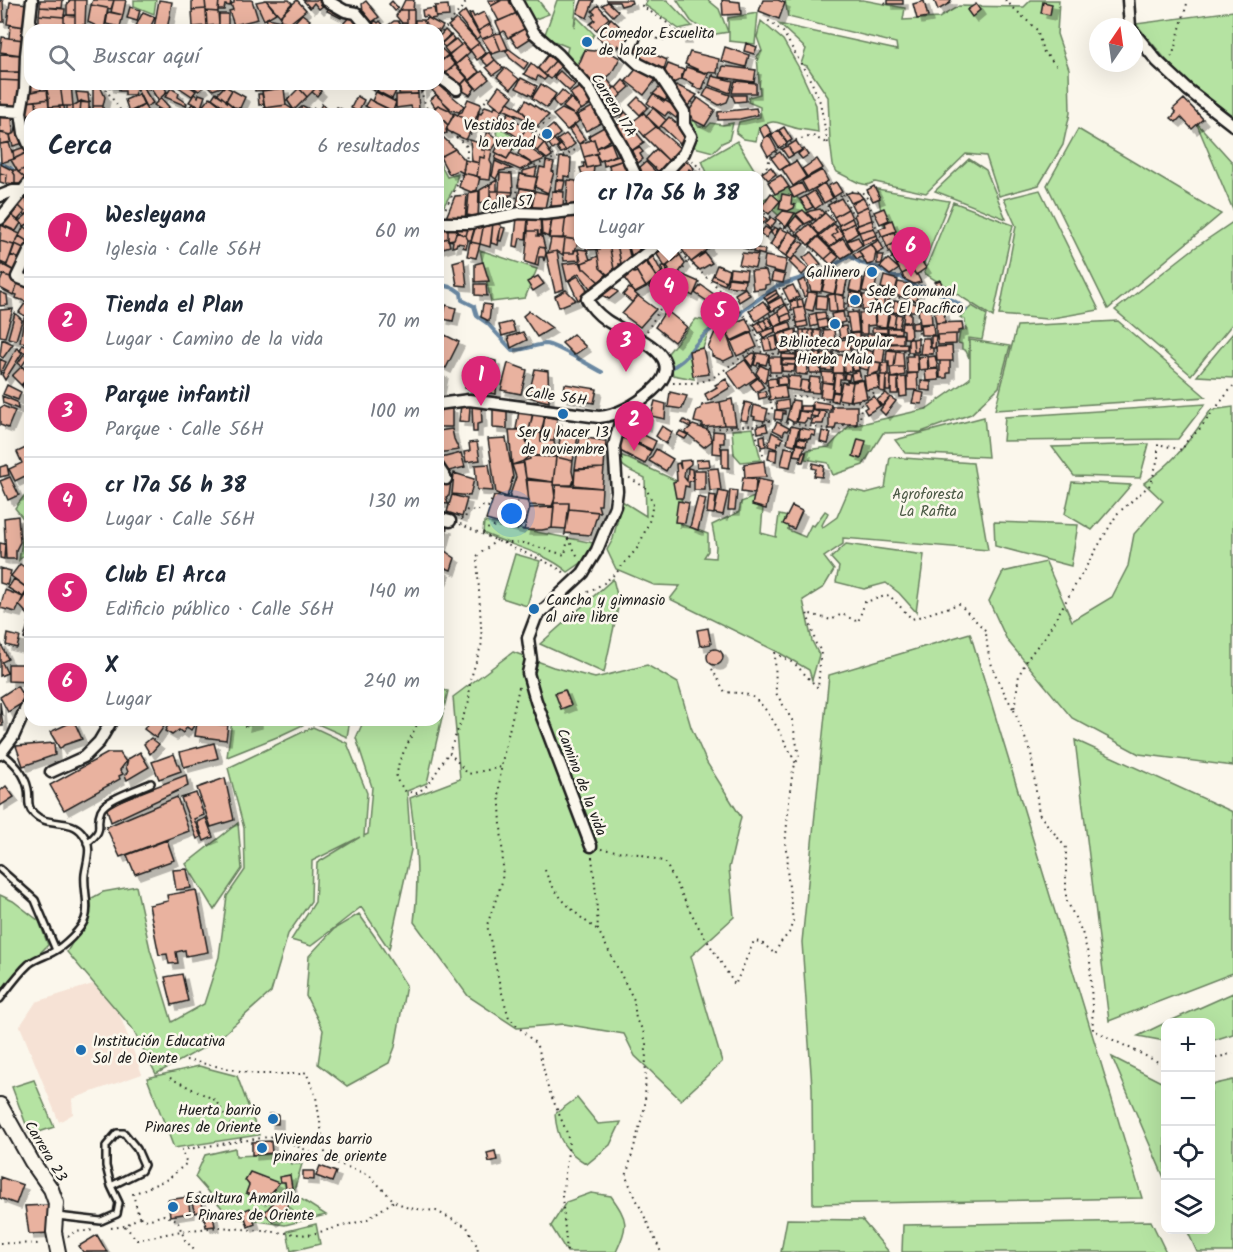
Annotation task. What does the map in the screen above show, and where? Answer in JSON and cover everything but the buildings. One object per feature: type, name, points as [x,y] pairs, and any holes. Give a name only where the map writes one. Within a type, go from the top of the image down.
[{"type":"street","points":[[29,24],[32,0]]},
{"type":"street","points":[[326,0],[345,11],[356,13],[364,24]]},
{"type":"street","name":"Carrera 17A","points":[[516,0],[534,33],[559,55],[588,87],[634,171]]},
{"type":"street","points":[[1128,0],[1129,18]]},
{"type":"street","points":[[634,39],[627,53],[639,64],[659,74],[684,112],[684,125],[691,136],[684,153],[668,171]]},
{"type":"street","points":[[1143,43],[1188,90],[1233,125]]},
{"type":"street","points":[[444,80],[457,90]]},
{"type":"street","points":[[24,133],[21,112],[25,90]]},
{"type":"street","points":[[0,111],[21,112]]},
{"type":"street","points":[[0,219],[24,188]]},
{"type":"street","points":[[0,196],[13,191],[21,191]]},
{"type":"street","name":"Calle 57","points":[[444,221],[470,223],[520,213],[544,214],[574,211]]},
{"type":"street","points":[[652,249],[587,299],[606,320],[642,339],[660,352],[665,361],[665,373],[661,383]]},
{"type":"street","points":[[24,262],[17,277],[24,280]]},
{"type":"street","name":"Calle 56H","points":[[444,403],[469,400],[599,417],[613,416],[628,408],[661,383]]},
{"type":"street","name":"Camino de la vida","points":[[591,846],[546,729],[528,673],[531,660],[528,638],[536,616],[553,603],[586,570],[603,535],[615,506],[617,491],[614,446],[619,426],[628,408]]},
{"type":"street","points":[[444,520],[450,521]]},
{"type":"street","points":[[1,754],[13,737],[24,712]]},
{"type":"street","points":[[51,772],[84,757],[99,742],[108,726]]},
{"type":"street","name":"Carrera 23","points":[[0,1105],[32,1162],[51,1189],[56,1203],[54,1232],[60,1247]]},
{"type":"lane","points":[[0,999],[30,963],[56,950],[82,925],[85,918],[84,875],[89,851],[84,835],[78,828],[66,822],[38,818],[32,812],[28,805],[28,789],[25,781],[12,760],[1,754]]},
{"type":"lane","points":[[87,843],[100,830],[101,810],[109,801],[151,783]]},
{"type":"lane","points":[[0,869],[35,900],[56,950]]},
{"type":"lane","points":[[56,1215],[101,1221],[117,1214],[119,1203],[111,1186],[106,1166],[106,1146],[117,1133],[124,1133],[137,1149],[144,1165],[141,1171],[111,1186]]},
{"type":"path","points":[[444,30],[468,0]]},
{"type":"path","points":[[634,39],[650,36],[662,40],[678,38],[679,34],[666,22],[642,6],[646,0]]},
{"type":"path","points":[[1005,0],[1037,30],[1043,51],[1056,65]]},
{"type":"path","points":[[1163,66],[1173,54],[1188,0]]},
{"type":"path","points":[[763,171],[768,165],[770,157],[792,141],[813,136],[828,144],[820,102],[812,84],[783,32],[765,18]]},
{"type":"path","points":[[684,112],[701,93],[710,75],[718,75],[720,64]]},
{"type":"path","points":[[90,90],[90,108]]},
{"type":"path","points":[[106,90],[119,108]]},
{"type":"path","points":[[421,90],[427,108]]},
{"type":"path","points":[[444,211],[456,190],[467,153],[466,146],[480,108],[490,95]]},
{"type":"path","points":[[549,120],[535,130],[555,158]]},
{"type":"path","points":[[444,126],[466,146]]},
{"type":"path","points":[[499,217],[514,211],[521,171],[577,149]]},
{"type":"path","points":[[684,153],[702,171]]},
{"type":"path","points":[[839,228],[827,210],[828,203],[851,190],[861,191],[868,199],[878,230],[893,262]]},
{"type":"path","points":[[843,194],[856,224]]},
{"type":"path","points":[[796,234],[827,210]]},
{"type":"path","points":[[763,213],[774,218],[788,231],[790,228],[823,259]]},
{"type":"path","points":[[679,249],[688,261],[753,325],[762,351]]},
{"type":"path","points":[[642,339],[688,261]]},
{"type":"path","points":[[798,328],[820,330],[847,323],[845,291],[848,276],[835,269]]},
{"type":"path","points":[[779,288],[798,328],[799,353]]},
{"type":"path","points":[[846,309],[891,312],[893,297],[907,299],[917,304],[920,329],[918,353]]},
{"type":"path","points":[[753,325],[787,303]]},
{"type":"path","points":[[661,383],[697,383],[708,380],[724,372],[752,352],[762,351],[769,354],[842,352],[865,350],[874,346],[907,351],[907,354],[935,354]]},
{"type":"path","points":[[768,399],[802,396],[841,402],[861,402],[878,390],[886,347]]},
{"type":"path","points":[[767,420],[772,408],[768,399],[766,382],[769,375],[769,354]]},
{"type":"path","points":[[769,375],[818,374]]},
{"type":"path","points":[[1014,710],[1019,675],[1028,658],[1046,635],[1117,514],[1151,484],[1158,458],[1158,444],[1182,450],[1188,439],[1198,431],[1233,386]]},
{"type":"path","points":[[701,426],[711,429],[753,425],[767,420],[838,430],[844,425],[860,424],[861,402]]},
{"type":"path","points":[[753,425],[765,461]]},
{"type":"path","points":[[450,521],[465,519],[467,510],[476,512],[483,506],[488,507],[495,494],[518,498],[513,526]]},
{"type":"path","points":[[450,521],[468,526],[540,561],[551,563],[569,576]]},
{"type":"path","points":[[483,533],[491,526],[520,531],[525,526]]},
{"type":"path","points":[[561,531],[568,538],[580,563]]},
{"type":"path","points":[[502,543],[524,543],[565,555],[568,538]]},
{"type":"path","points":[[416,726],[399,762],[396,779],[406,792],[417,794],[429,784],[449,752],[469,702],[470,681],[482,643],[477,556],[497,540]]},
{"type":"path","points":[[591,846],[639,854],[665,862],[698,926],[735,985],[754,941],[761,942],[775,954],[780,942],[789,933],[793,921],[787,870],[788,857],[785,846],[790,790],[799,756],[792,720],[776,693],[775,653],[795,664],[818,688],[821,651],[816,644],[807,613],[831,620],[842,614],[858,622],[865,602],[889,595],[912,619],[959,604],[986,631],[988,656],[997,680],[1014,710],[1031,753],[1039,814],[1066,849],[1066,899],[1082,932],[1090,961],[1094,1029],[1161,1063]]},
{"type":"path","points":[[712,669],[725,692],[750,695],[764,708],[796,764]]},
{"type":"path","points":[[528,673],[523,677],[514,702],[501,767],[499,786],[502,882],[487,925],[509,1018],[535,1043],[539,1050],[548,1088],[567,1133],[569,1144],[562,1196],[567,1252]]},
{"type":"path","points":[[449,752],[468,774],[501,767]]},
{"type":"path","name":"Camino de la vida","points":[[591,846],[598,930],[634,1000],[636,1020],[643,1030],[646,1044],[645,1107],[626,1178],[661,1252]]},
{"type":"path","points":[[545,870],[548,880],[569,907],[598,930]]},
{"type":"path","points":[[1215,1058],[1233,1053]]},
{"type":"path","points":[[186,1060],[255,1074],[302,1074],[306,1072],[318,1104],[326,1159]]},
{"type":"path","points":[[170,1078],[215,1100],[242,1141]]},
{"type":"path","points":[[196,1252],[185,1240],[177,1220],[164,1215],[147,1220],[140,1217],[133,1194],[168,1179],[187,1163],[181,1150],[275,1136],[369,1175],[394,1201],[408,1208],[436,1211],[467,1227],[478,1252]]},
{"type":"path","points":[[125,1226],[137,1240],[220,1227],[308,1235],[366,1220],[394,1201]]},
{"type":"path","points":[[107,1228],[125,1226],[140,1217]]},
{"type":"path","points":[[0,1243],[60,1247],[74,1232],[98,1230]]},
{"type":"shaded area","name":"Institución Educativa Sol de Oiente","points":[[93,984],[119,1013],[142,1074],[72,1099],[73,1114],[59,1122],[20,1026],[36,1002]]},
{"type":"green space","points":[[134,0],[156,0],[154,14],[134,6]]},
{"type":"green space","points":[[519,0],[538,0],[549,14],[530,21]]},
{"type":"green space","points":[[557,0],[577,0],[574,27],[577,17],[594,34],[575,67],[566,55],[568,47],[544,37]]},
{"type":"green space","points":[[648,0],[667,0],[692,26],[679,29],[645,5]]},
{"type":"green space","points":[[677,0],[708,0],[719,9],[728,32],[728,18],[758,13],[755,44],[729,41],[729,32],[710,35],[691,21]]},
{"type":"green space","points":[[785,0],[863,0],[905,8],[903,20],[939,18],[959,6],[1024,7],[1031,0],[1059,0],[1057,34],[1069,69],[1070,113],[1063,145],[1039,185],[999,196],[986,156],[966,154],[926,193],[875,182],[867,185],[837,172],[833,165],[830,141],[828,97],[807,66],[801,64],[806,49],[779,24],[897,50],[896,43],[788,17]]},
{"type":"green space","points":[[1233,11],[1233,116],[1177,73],[1143,32],[1143,23]]},
{"type":"green space","points":[[761,21],[783,40],[799,68],[816,105],[818,132],[773,122],[759,127],[756,141],[744,139],[736,133],[739,122],[760,117],[760,107],[748,102],[749,97],[760,94],[757,56],[762,51],[757,37]]},
{"type":"green space","points":[[687,121],[695,121],[698,126],[707,127],[711,123],[722,125],[733,123],[729,140],[713,152],[690,146]]},
{"type":"green space","points":[[1196,122],[1233,163],[1233,210]]},
{"type":"green space","points":[[499,126],[523,144],[515,150],[501,140],[496,133]]},
{"type":"green space","points":[[1078,129],[1221,214],[1108,309],[1047,185]]},
{"type":"green space","points":[[737,141],[754,169],[751,171],[706,171],[702,161]]},
{"type":"green space","points":[[969,159],[986,170],[1006,219],[935,191]]},
{"type":"green space","points":[[444,171],[447,177],[458,174],[454,188],[444,206]]},
{"type":"green space","points":[[789,187],[808,211],[791,227],[763,200]]},
{"type":"green space","points":[[877,189],[949,201],[920,273],[883,223]]},
{"type":"green space","points":[[1040,190],[1099,310],[1047,319],[999,315],[1016,226],[1004,199]]},
{"type":"green space","points":[[953,202],[1013,225],[993,317],[924,273]]},
{"type":"green space","points":[[1233,222],[1233,323],[1191,375],[1115,310],[1193,249]]},
{"type":"green space","points":[[480,250],[537,269],[525,298],[491,302]]},
{"type":"green space","points":[[972,306],[987,315],[982,340],[969,338],[969,358],[966,351],[962,349],[962,344],[958,343],[960,332],[966,330],[965,320],[960,317]]},
{"type":"green space","points":[[710,314],[724,323],[709,331],[703,348],[689,351],[694,379],[673,375],[668,353],[696,319],[707,321]]},
{"type":"green space","points":[[1118,321],[1206,397],[995,410],[1017,326]]},
{"type":"green space","points":[[1233,333],[1233,378],[1197,376]]},
{"type":"green space","points":[[970,340],[1010,346],[999,387],[971,414],[921,432],[883,433],[863,465],[833,475],[828,463],[805,459],[807,450],[829,447],[848,427],[926,409],[970,378]]},
{"type":"green space","points":[[1205,404],[1178,439],[1003,441],[1005,417]]},
{"type":"green space","points":[[1233,407],[1233,766],[1139,754],[1072,718],[1007,640],[989,601],[1003,572],[1046,562],[1072,621],[1112,597],[1128,566],[1134,534],[1163,501],[1144,483],[1173,459],[1211,410]]},
{"type":"green space","points":[[984,417],[988,457],[905,453],[895,440]]},
{"type":"green space","points":[[753,428],[761,460],[741,462],[734,454],[732,430]]},
{"type":"green space","points":[[1149,444],[1140,478],[1074,476],[1052,447]]},
{"type":"green space","name":"Agroforesta La Rafita","points":[[616,453],[679,482],[683,510],[681,524],[708,534],[708,551],[704,557],[715,558],[716,546],[712,525],[739,512],[741,502],[757,496],[761,497],[763,508],[761,533],[776,537],[779,515],[789,517],[788,530],[805,537],[811,525],[814,526],[825,511],[828,513],[823,527],[837,517],[849,489],[866,493],[885,488],[890,457],[973,463],[988,550],[843,538],[843,544],[824,557],[834,570],[824,587],[803,600],[812,641],[819,655],[812,680],[809,670],[778,652],[670,599],[680,586],[654,585],[616,569],[607,550],[613,539],[622,501],[646,516],[645,478],[620,463]]},
{"type":"green space","points":[[1072,482],[1131,485],[1092,530],[1065,514]]},
{"type":"green space","points":[[24,496],[24,520],[15,508]]},
{"type":"green space","points":[[484,522],[594,543],[584,561],[568,572],[549,559],[483,533]]},
{"type":"green space","points":[[994,522],[1078,525],[1071,566],[995,546]]},
{"type":"green space","points":[[24,528],[24,555],[19,560]]},
{"type":"green space","points":[[846,544],[924,555],[916,612],[899,593],[886,583],[864,589],[836,582],[839,567],[831,558]]},
{"type":"green space","points":[[515,554],[540,561],[527,606],[502,598]]},
{"type":"green space","points":[[613,579],[619,603],[604,673],[540,644]]},
{"type":"green space","points":[[970,633],[1142,1198],[813,1204],[812,1087],[802,942],[829,675]]},
{"type":"green space","points":[[513,652],[553,667],[595,678],[647,665],[678,683],[691,727],[707,763],[741,817],[729,868],[734,917],[691,956],[722,1062],[681,1100],[635,1056],[624,1034],[564,1024],[517,1028],[468,996],[414,922],[417,891],[416,860],[410,798],[460,779],[453,697]]},
{"type":"green space","points":[[444,690],[448,691],[444,709]]},
{"type":"green space","points":[[231,726],[300,726],[277,737],[227,757]]},
{"type":"green space","points":[[322,726],[349,726],[347,737]]},
{"type":"green space","points":[[361,726],[440,726],[427,783],[407,791],[411,850],[389,949],[361,907],[311,946],[291,940],[315,902],[317,863],[360,837],[312,861],[311,901],[288,934],[271,992],[216,1041],[156,1074],[132,1028],[67,952],[85,920],[83,903],[103,892],[136,886],[150,949],[172,1022],[204,1004],[219,957],[227,896],[245,870],[244,828],[228,768],[313,727],[347,743],[367,793],[364,836],[368,834],[372,787],[356,738]]},
{"type":"green space","points":[[1075,740],[1233,812],[1233,973],[1109,1021]]},
{"type":"green space","points":[[238,823],[242,869],[214,910],[186,864]]},
{"type":"green space","points":[[0,895],[13,901],[39,921],[48,945],[28,965],[0,1000]]},
{"type":"green space","points":[[359,914],[406,985],[395,1047],[389,1063],[347,1086],[318,1064],[323,1030],[306,996],[309,956],[334,929]]},
{"type":"green space","points":[[1233,993],[1233,1034],[1215,1040],[1215,1018],[1177,1018]]},
{"type":"green space","points":[[1161,1025],[1161,1040],[1138,1036]]},
{"type":"green space","points":[[1112,1057],[1161,1082],[1161,1171]]},
{"type":"green space","points":[[199,1066],[237,1076],[259,1135],[174,1148],[147,1078]]},
{"type":"green space","points":[[34,1080],[54,1127],[30,1135],[12,1087]]},
{"type":"green space","points":[[1233,1080],[1233,1252],[1197,1252],[1189,1234],[1215,1234],[1215,1084]]},
{"type":"green space","points":[[577,1098],[598,1124],[621,1122],[610,1145],[587,1164],[564,1144],[556,1123],[555,1114]]},
{"type":"green space","points":[[235,1148],[236,1156],[279,1154],[291,1164],[302,1164],[293,1194],[326,1215],[285,1225],[230,1217],[195,1177],[205,1155]]},
{"type":"green space","points":[[591,1193],[611,1196],[621,1211],[625,1229],[616,1252],[567,1252],[551,1226],[566,1202]]},
{"type":"green space","points":[[787,1219],[862,1220],[889,1252],[781,1252]]},
{"type":"green space","points":[[1151,1221],[1166,1252],[902,1252],[903,1225]]},
{"type":"green space","points":[[316,1224],[320,1244],[291,1251],[287,1231]]},
{"type":"waterway","points":[[0,163],[12,169]]},
{"type":"waterway","points":[[673,367],[716,325],[723,320],[732,321],[738,318],[742,311],[777,286],[823,271],[850,256],[861,263],[879,268],[893,277],[901,277],[915,287],[926,288],[941,294],[966,310]]},
{"type":"waterway","points":[[444,286],[461,293],[462,300],[474,306],[477,316],[487,323],[512,350],[550,345],[602,372]]},
{"type":"place","name":"Comedor Escuelita de la paz","points":[[587,42]]},
{"type":"place","name":"Vestidos de la verdad","points":[[547,134]]},
{"type":"place","name":"Gallinero","points":[[872,272]]},
{"type":"place","name":"X","points":[[911,277]]},
{"type":"place","name":"Sede Comunal JAC El Pacífico","points":[[855,300]]},
{"type":"place","name":"cr 17a 56 h 38","points":[[669,318]]},
{"type":"place","name":"Biblioteca Popular Hierba Mala","points":[[835,324]]},
{"type":"place","name":"Club El Arca","points":[[720,342]]},
{"type":"place","name":"Parque infantil","points":[[626,372]]},
{"type":"place","name":"Wesleyana","points":[[481,406]]},
{"type":"place","name":"Ser y hacer 13 de noviembre","points":[[563,414]]},
{"type":"place","name":"Tienda el Plan","points":[[634,451]]},
{"type":"place","name":"Cancha y gimnasio al aire libre","points":[[534,609]]},
{"type":"place","name":"Institución Educativa Sol de Oiente","points":[[81,1050]]},
{"type":"place","name":"Huerta barrio Pinares de Oriente","points":[[273,1119]]},
{"type":"place","name":"Viviendas barrio pinares de oriente","points":[[262,1148]]},
{"type":"place","name":"Escultura Amarilla - Pinares de Oriente","points":[[173,1207]]}]
